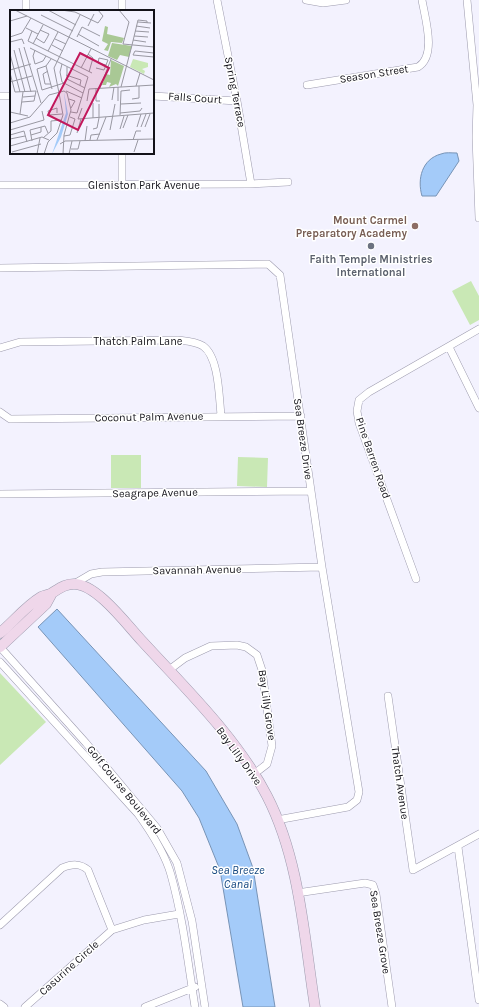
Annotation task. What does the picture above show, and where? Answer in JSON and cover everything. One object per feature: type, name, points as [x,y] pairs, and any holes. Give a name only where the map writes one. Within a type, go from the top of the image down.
[{"type":"main road","points":[[0,633],[41,598],[61,587],[74,584]]},
{"type":"main road","name":"Bay Lilly Drive","points":[[74,584],[89,588],[102,598],[169,670],[231,742],[254,774],[277,820],[291,864],[315,1007]]},
{"type":"main road","points":[[0,647],[46,604],[52,593]]},
{"type":"street","name":"Spring Terrace","points":[[217,0],[237,101],[250,184]]},
{"type":"street","points":[[306,0],[322,3],[346,0]]},
{"type":"street","name":"Season Street","points":[[307,85],[418,67],[423,64],[429,51],[422,0]]},
{"type":"street","points":[[467,0],[478,105],[476,137],[479,218]]},
{"type":"street","name":"Falls Court","points":[[154,96],[237,101]]},
{"type":"street","points":[[122,154],[122,185]]},
{"type":"street","name":"Gleniston Park Avenue","points":[[0,185],[250,184],[288,182]]},
{"type":"street","name":"Sea Breeze Drive","points":[[0,268],[268,264],[280,275],[301,416],[310,491],[359,795],[355,802],[348,807],[277,820]]},
{"type":"street","name":"Pine Barren Road","points":[[416,579],[357,411],[359,400],[369,392],[479,329]]},
{"type":"street","name":"Thatch Palm Lane","points":[[0,348],[20,342],[194,341],[204,347],[210,356],[218,383],[221,415]]},
{"type":"street","points":[[449,347],[479,408]]},
{"type":"street","name":"Coconut Palm Avenue","points":[[0,412],[10,419],[221,415],[301,416]]},
{"type":"street","name":"Seagrape Avenue","points":[[0,494],[310,491]]},
{"type":"street","name":"Savannah Avenue","points":[[74,584],[91,574],[102,572],[322,568]]},
{"type":"street","name":"Bay Lilly Grove","points":[[169,670],[191,654],[211,646],[237,645],[250,649],[257,655],[262,670],[272,746],[267,764],[254,774]]},
{"type":"street","name":"Golf Course Boulevard","points":[[0,647],[86,743],[157,828],[177,863],[192,921],[205,1007]]},
{"type":"street","name":"Golf Course Boulevard","points":[[0,662],[138,814],[154,836],[171,874],[195,1007]]},
{"type":"street","name":"Thatch Avenue","points":[[388,696],[413,870],[458,846]]},
{"type":"street","points":[[479,834],[458,846],[479,1000]]},
{"type":"street","points":[[0,925],[62,868],[75,865],[84,867],[88,870],[112,930]]},
{"type":"street","name":"Sea Breeze Grove","points":[[297,893],[365,883],[374,886],[392,1007]]},
{"type":"street","name":"Casurine Circle","points":[[26,1007],[112,930],[144,920],[179,914]]},
{"type":"street","points":[[145,1007],[202,985]]},
{"type":"street","points":[[0,1004],[4,1007]]},
{"type":"green space","points":[[471,281],[479,296],[479,320],[470,325],[452,291]]},
{"type":"green space","points":[[111,455],[141,455],[141,488],[111,488]]},
{"type":"green space","points":[[238,457],[268,458],[267,487],[237,486]]},
{"type":"green space","points":[[0,673],[46,722],[0,765]]},
{"type":"water","points":[[457,153],[459,161],[436,196],[422,196],[420,183],[422,170],[429,160],[441,154]]},
{"type":"water","name":"Sea Breeze Canal","points":[[57,609],[206,771],[237,824],[253,868],[275,1007],[243,1007],[220,870],[199,818],[182,791],[38,627]]},
{"type":"place","name":"Mount Carmel Preparatory Academy","points":[[415,226]]},
{"type":"place","name":"Faith Temple Ministries International","points":[[371,246]]}]
